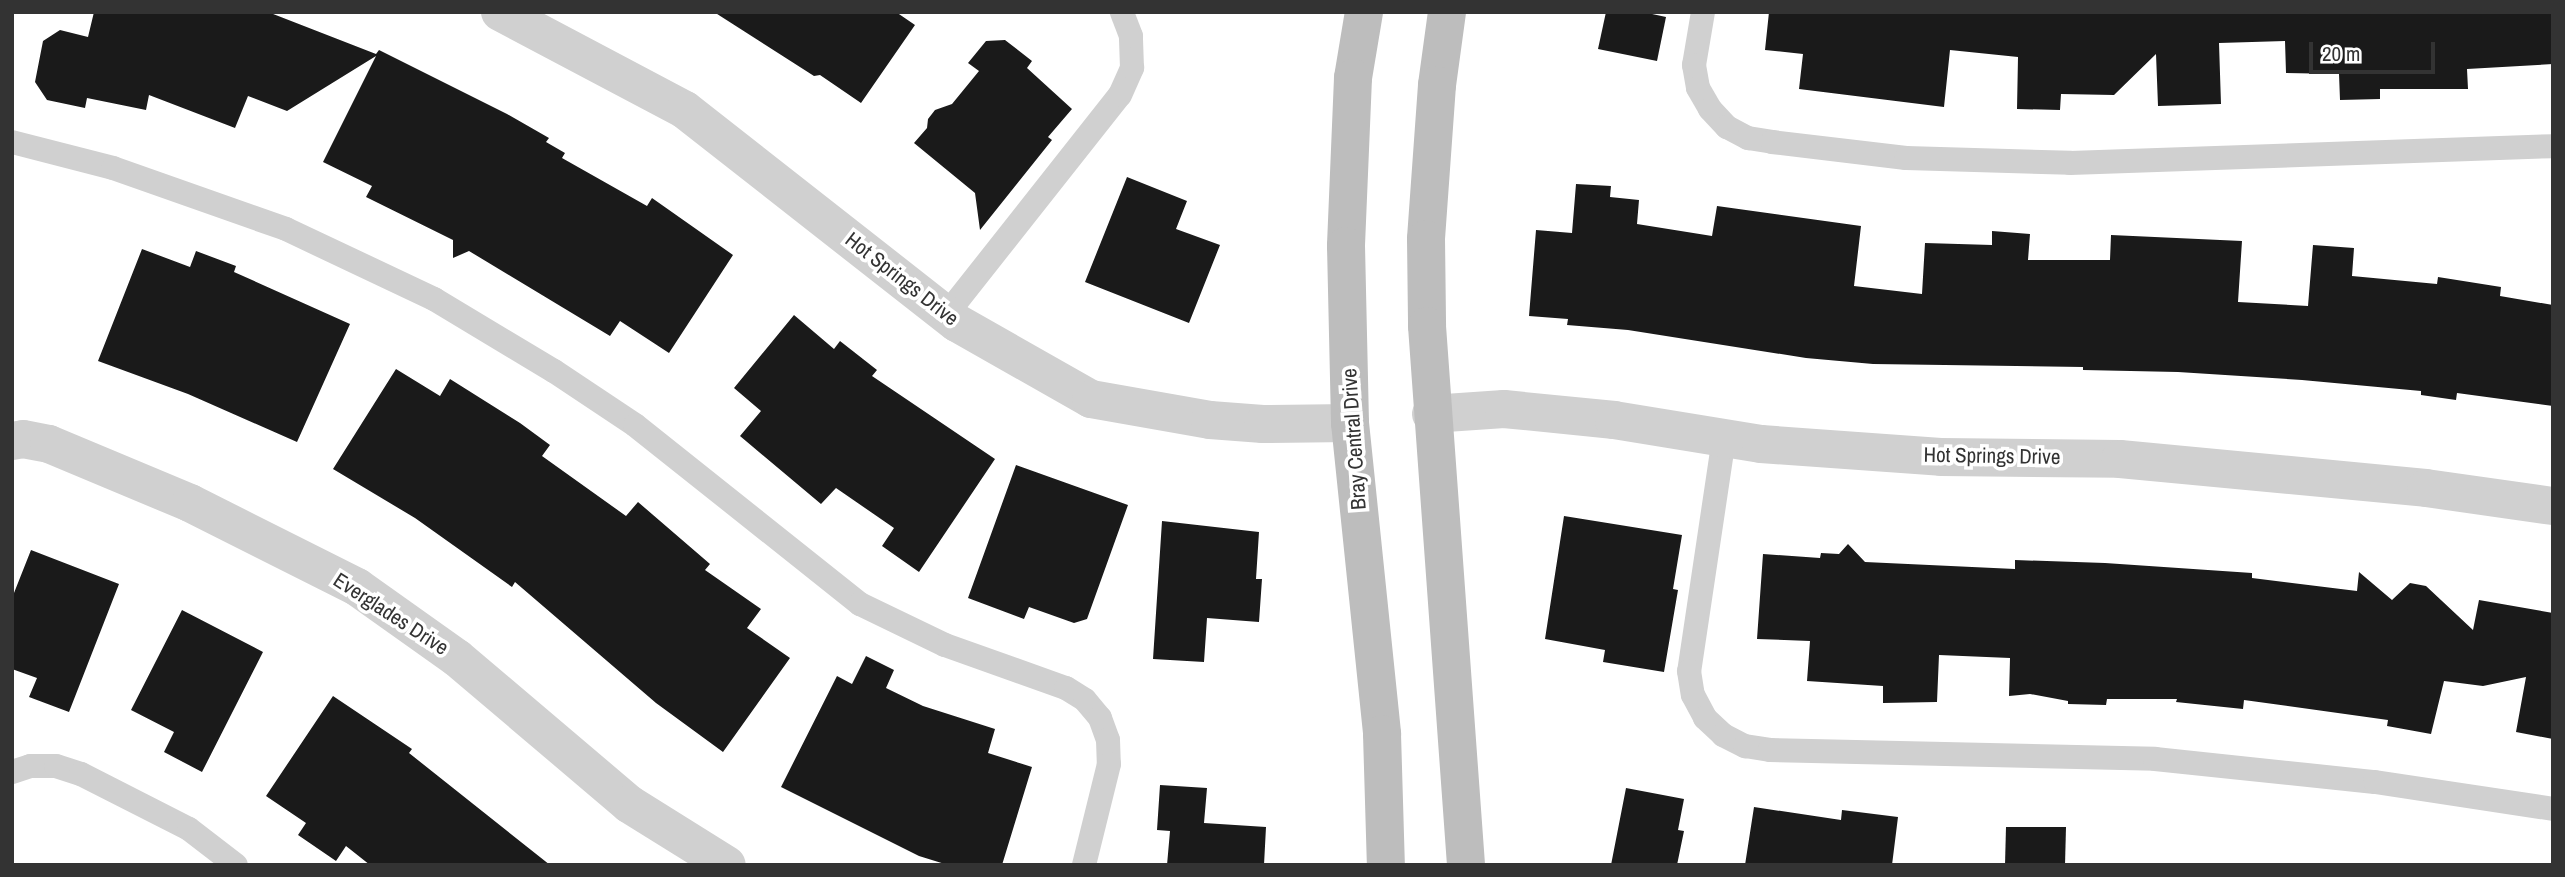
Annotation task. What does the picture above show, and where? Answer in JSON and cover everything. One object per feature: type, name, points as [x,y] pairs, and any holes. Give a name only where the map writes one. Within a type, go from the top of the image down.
[{"type":"street","name":"Hot Springs Drive","points":[[500,12],[685,110],[946,315],[1091,399],[1210,420],[1263,424],[1350,423]]},
{"type":"street","name":"Bray Central Drive","points":[[1364,12],[1353,78],[1346,246],[1350,423],[1382,734],[1385,865]]},
{"type":"street","points":[[1447,12],[1437,85],[1426,239],[1431,414],[1466,865]]},
{"type":"street","name":"Hot Springs Drive","points":[[1431,414],[1504,410],[1614,420],[1761,443],[1941,457],[2120,459],[2426,488],[2553,506]]},
{"type":"street","name":"Everglades Drive","points":[[12,441],[23,439],[49,444],[190,503],[356,587],[457,658],[629,804],[727,865]]},
{"type":"lane","points":[[946,315],[1120,94],[1132,68],[1131,36],[1122,12]]},
{"type":"lane","points":[[1703,12],[1694,65],[1698,88],[1710,109],[1727,127],[1748,138],[1772,142],[1906,158],[2070,163],[2553,146]]},
{"type":"lane","points":[[12,142],[114,168],[286,229],[434,299],[554,371],[635,425],[860,604],[945,645],[1066,688],[1085,700],[1100,719],[1108,740],[1109,764],[1084,865]]},
{"type":"lane","points":[[1724,438],[1689,671],[1693,695],[1705,718],[1723,735],[1745,746],[1770,750],[2155,759],[2375,782],[2553,809]]},
{"type":"lane","points":[[12,772],[30,766],[56,766],[80,774],[189,829],[236,865]]},
{"type":"building","points":[[94,12],[268,12],[376,54],[379,50],[549,138],[546,142],[565,153],[562,158],[647,206],[652,198],[733,255],[669,353],[620,321],[610,336],[469,251],[453,258],[453,240],[366,197],[372,186],[323,162],[376,56],[287,111],[248,96],[235,128],[149,95],[146,110],[87,98],[85,108],[47,100],[35,82],[43,41],[60,30],[88,37]]},
{"type":"building","points":[[714,12],[896,12],[915,25],[861,103],[820,75],[814,76]]},
{"type":"building","points":[[1606,12],[1643,12],[1666,17],[1657,61],[1598,49]]},
{"type":"building","points":[[1769,12],[2553,12],[2553,64],[2467,69],[2468,89],[2380,89],[2380,99],[2340,100],[2339,74],[2286,73],[2285,41],[2219,43],[2221,104],[2158,106],[2156,54],[2114,95],[2061,94],[2060,110],[2017,109],[2018,57],[1950,50],[1944,107],[1799,89],[1803,54],[1765,50]]},
{"type":"building","points":[[1005,40],[1032,61],[1027,68],[1072,109],[1048,137],[1052,140],[980,230],[975,193],[914,143],[927,128],[928,119],[935,110],[952,104],[979,71],[968,63],[986,41]]},
{"type":"building","points":[[1127,177],[1187,201],[1176,229],[1220,245],[1189,323],[1085,282]]},
{"type":"building","points":[[1576,184],[1611,186],[1610,197],[1639,200],[1637,224],[1712,236],[1717,206],[1861,226],[1854,286],[1922,294],[1925,243],[1992,245],[1992,231],[2030,234],[2028,260],[2110,260],[2111,235],[2242,241],[2238,302],[2308,306],[2313,245],[2354,248],[2352,276],[2437,284],[2438,277],[2501,287],[2500,296],[2553,305],[2553,406],[2457,393],[2456,400],[2421,395],[2421,391],[2178,372],[2083,370],[2083,367],[1873,364],[1806,358],[1628,330],[1567,325],[1568,319],[1529,316],[1536,230],[1572,233]]},
{"type":"building","points":[[142,249],[190,267],[196,251],[236,266],[234,272],[350,324],[297,442],[188,394],[98,361]]},
{"type":"building","points":[[794,315],[834,349],[840,341],[877,370],[872,376],[995,459],[919,572],[882,546],[894,528],[836,488],[821,504],[740,436],[761,411],[734,388]]},
{"type":"building","points":[[396,369],[440,396],[450,379],[520,423],[550,445],[542,456],[626,516],[638,502],[710,564],[705,570],[761,609],[747,628],[790,658],[723,752],[656,703],[515,582],[512,587],[415,518],[333,469]]},
{"type":"building","points":[[1016,465],[1128,505],[1087,619],[1074,623],[1029,607],[1024,619],[968,598]]},
{"type":"building","points":[[1564,516],[1682,535],[1673,589],[1678,590],[1664,672],[1603,662],[1605,650],[1545,639]]},
{"type":"building","points":[[1162,521],[1259,532],[1256,579],[1262,579],[1259,622],[1207,618],[1204,662],[1153,659]]},
{"type":"building","points":[[1848,544],[1865,562],[2015,569],[2015,560],[2105,563],[2252,573],[2252,578],[2357,591],[2359,572],[2392,600],[2410,583],[2426,586],[2473,630],[2479,600],[2553,613],[2553,739],[2516,732],[2526,677],[2483,686],[2444,681],[2431,734],[2387,726],[2388,720],[2244,700],[2243,709],[2176,702],[2177,699],[2107,699],[2106,705],[2068,704],[2068,701],[2030,694],[2009,696],[2010,658],[1939,655],[1937,702],[1883,703],[1883,686],[1807,681],[1810,641],[1757,639],[1763,554],[1820,558],[1821,553],[1839,554]]},
{"type":"building","points":[[31,550],[119,584],[69,712],[29,697],[37,678],[12,669],[12,598]]},
{"type":"building","points":[[182,610],[263,652],[202,772],[164,752],[174,732],[131,710]]},
{"type":"building","points":[[866,656],[894,670],[886,688],[923,706],[995,729],[988,753],[1032,767],[1002,865],[948,865],[919,856],[781,787],[837,676],[852,684]]},
{"type":"building","points":[[333,696],[412,749],[409,753],[550,865],[370,865],[346,846],[336,861],[298,835],[306,823],[266,796]]},
{"type":"building","points":[[1160,785],[1207,788],[1204,823],[1266,827],[1264,865],[1167,865],[1170,831],[1157,830]]},
{"type":"building","points":[[1626,788],[1684,799],[1678,830],[1684,831],[1677,865],[1611,865]]},
{"type":"building","points":[[1754,807],[1841,820],[1842,810],[1898,817],[1892,865],[1745,865]]},
{"type":"building","points":[[2006,827],[2066,827],[2065,865],[2005,865]]}]
